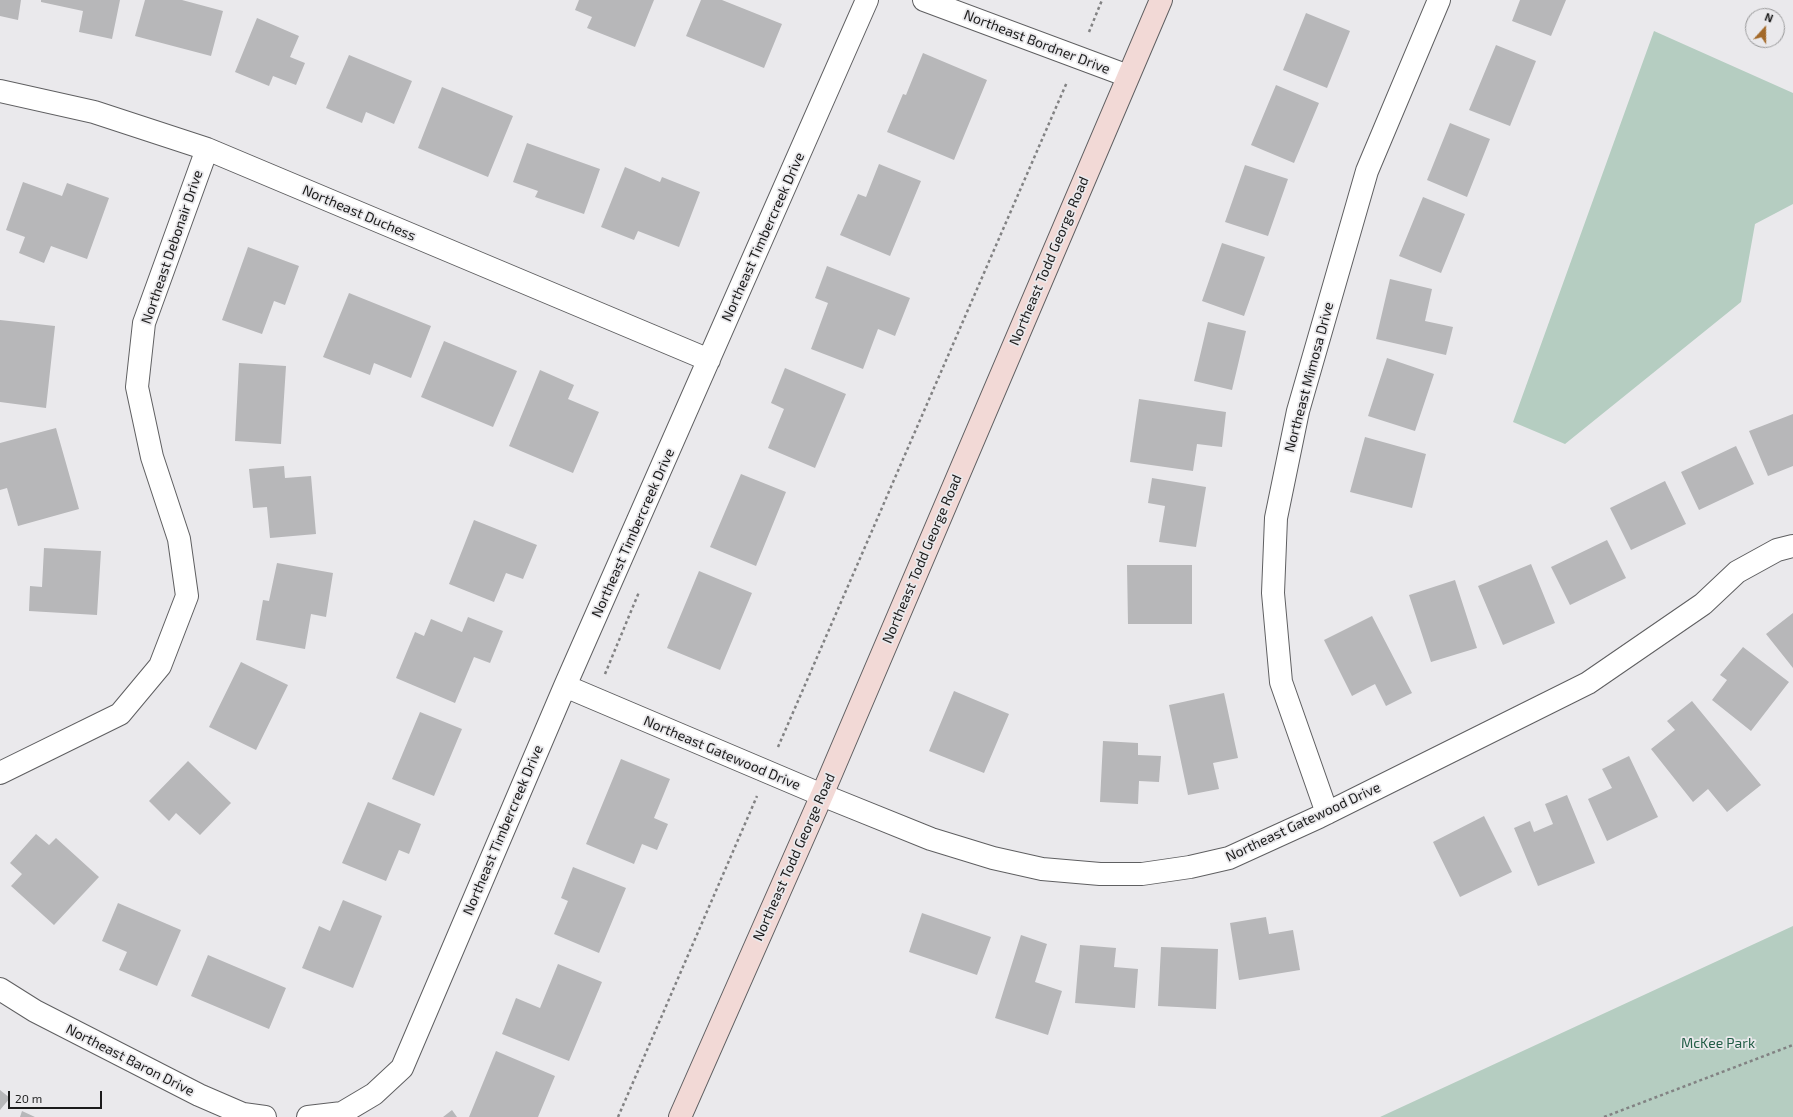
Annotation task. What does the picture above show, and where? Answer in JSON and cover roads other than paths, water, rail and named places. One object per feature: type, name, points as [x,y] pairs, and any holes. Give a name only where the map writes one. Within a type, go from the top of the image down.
[{"type":"main road","name":"Northeast Todd George Road","points":[[680,1117],[822,795],[1161,0]]},
{"type":"street","name":"Northeast Timbercreek Drive","points":[[308,1117],[342,1113],[374,1094],[402,1068],[565,686],[867,0]]},
{"type":"street","name":"Northeast Bordner Drive","points":[[924,0],[1128,76]]},
{"type":"street","name":"Northeast Mimosa Drive","points":[[1327,813],[1281,682],[1273,593],[1276,518],[1298,411],[1367,171],[1439,0]]},
{"type":"street","name":"Northeast Duchess","points":[[0,91],[94,112],[207,149],[709,360]]},
{"type":"street","name":"Northeast Debonair Drive","points":[[0,773],[120,714],[160,666],[187,596],[179,539],[152,457],[137,387],[144,323],[207,149]]},
{"type":"street","name":"Northeast Gatewood Drive","points":[[565,686],[822,795],[932,839],[993,858],[1042,869],[1100,874],[1142,874],[1190,867],[1229,858],[1327,813],[1588,683],[1703,604],[1736,572],[1777,550],[1793,546]]},
{"type":"street","name":"Northeast Baron Drive","points":[[0,989],[35,1011],[199,1095],[243,1114],[265,1117]]},
{"type":"park label","name":"McKee Park","points":[[1718,1043]]}]
